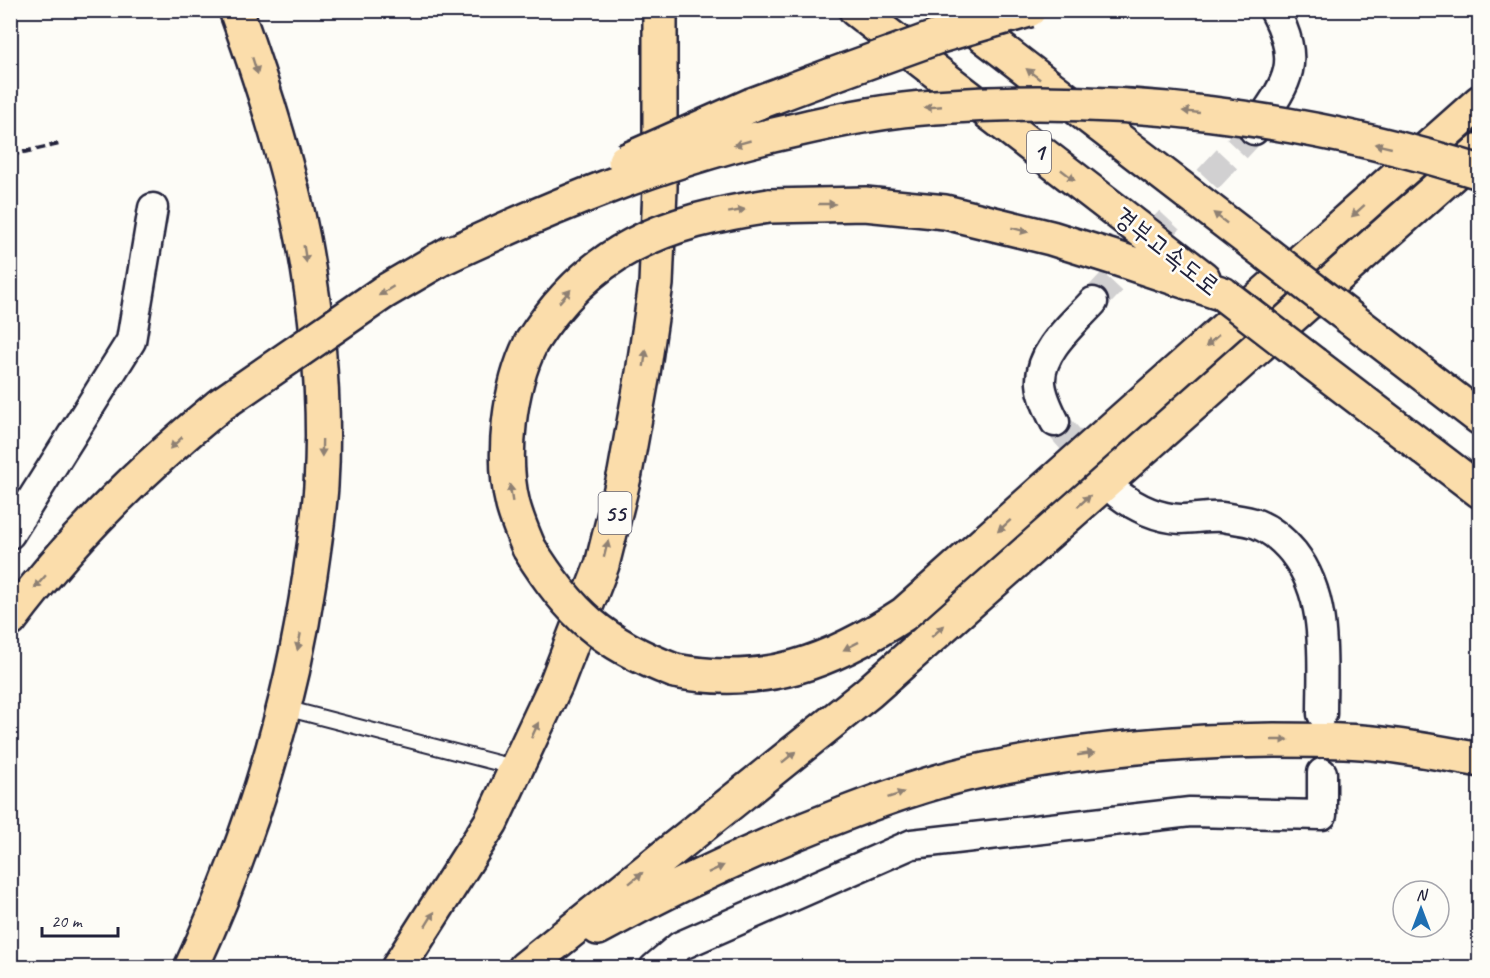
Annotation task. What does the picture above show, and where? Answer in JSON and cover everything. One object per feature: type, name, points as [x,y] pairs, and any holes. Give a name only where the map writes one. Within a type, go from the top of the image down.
[{"type":"highway","points":[[191,968],[217,912],[272,760],[306,605],[321,486],[322,427],[319,363],[313,302],[303,239],[270,111],[236,10]]},
{"type":"highway","name":"55","points":[[398,968],[491,822],[556,684],[602,565],[625,473],[656,284],[660,153],[660,10]]},
{"type":"highway","name":"경부고속도로","points":[[855,10],[1479,491]]},
{"type":"highway","name":"1","points":[[950,10],[1479,418]]},
{"type":"highway","points":[[10,620],[34,588],[81,535],[135,480],[220,405],[384,292],[573,186],[659,145],[754,104],[832,75],[940,36],[1029,10]]},
{"type":"highway","points":[[1223,294],[1062,242],[945,213],[865,204],[769,206],[719,214],[682,224],[653,234],[606,260],[556,306],[531,343],[523,360],[510,422],[507,461],[513,504],[529,548],[560,595],[594,628],[627,650],[675,671],[731,677],[755,676],[788,670],[828,657],[854,645],[904,614],[1479,102]]},
{"type":"highway","points":[[436,261],[583,195],[692,158],[792,130],[932,107],[996,104],[1068,105],[1216,115],[1337,135],[1479,172]]},
{"type":"highway","points":[[525,968],[868,693],[1479,150]]},
{"type":"highway","points":[[536,968],[593,931],[761,847],[870,804],[984,770],[1115,750],[1187,743],[1246,741],[1360,742],[1416,748],[1479,760]]},
{"type":"street","points":[[1254,130],[1282,89],[1289,73],[1285,31],[1274,10]]},
{"type":"street","points":[[10,534],[131,341],[153,208]]},
{"type":"street","points":[[1055,422],[1046,402],[1041,382],[1044,365],[1053,348],[1093,302]]},
{"type":"street","points":[[1118,494],[1131,504],[1154,513],[1178,519],[1220,517],[1257,524],[1283,539],[1305,568],[1316,595],[1322,640],[1322,714]]},
{"type":"street","points":[[654,968],[680,946],[912,844],[1190,812],[1322,815],[1322,773]]},
{"type":"lane","points":[[285,708],[517,768]]},
{"type":"tunnel","points":[[1093,302],[1254,130]]},
{"type":"tunnel","points":[[1055,422],[1099,472]]},
{"type":"railway","points":[[10,155],[59,144]]}]
